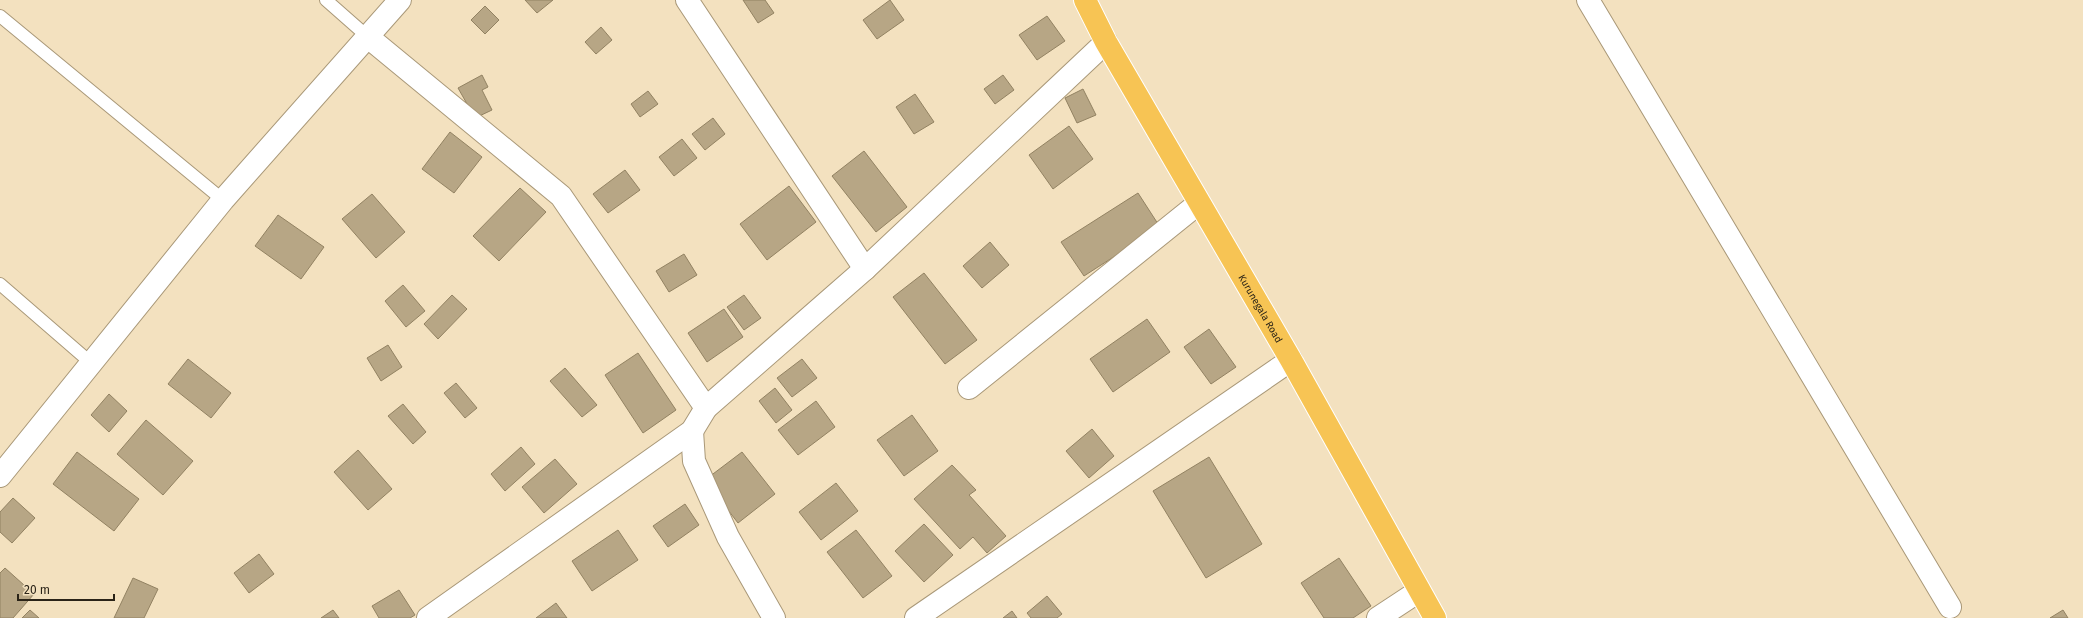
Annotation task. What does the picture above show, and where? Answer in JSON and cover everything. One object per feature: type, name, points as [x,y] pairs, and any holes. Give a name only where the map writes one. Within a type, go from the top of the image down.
[{"type":"highway","name":"Kurunegala Road","points":[[1085,0],[1106,42],[1290,360],[1435,618]]},
{"type":"street","points":[[0,476],[90,362],[223,200],[400,0]]},
{"type":"street","points":[[687,0],[865,269]]},
{"type":"street","points":[[1588,0],[1950,607]]},
{"type":"street","points":[[368,37],[561,196],[706,408]]},
{"type":"street","points":[[428,618],[692,431],[706,408],[865,269],[1106,42]]},
{"type":"street","points":[[969,388],[1199,202]]},
{"type":"street","points":[[916,618],[1290,360]]},
{"type":"street","points":[[692,431],[694,461],[728,537],[774,618]]},
{"type":"street","points":[[1378,618],[1419,591]]},
{"type":"lane","points":[[326,0],[368,37]]},
{"type":"lane","points":[[0,16],[223,200]]},
{"type":"lane","points":[[0,284],[90,362]]},
{"type":"building","points":[[525,0],[553,0],[537,13]]},
{"type":"building","points":[[743,0],[765,0],[774,13],[758,23]]},
{"type":"building","points":[[890,0],[904,20],[877,39],[863,20]]},
{"type":"building","points":[[485,6],[499,20],[485,34],[471,20]]},
{"type":"building","points":[[1047,16],[1065,41],[1037,60],[1019,35]]},
{"type":"building","points":[[601,27],[612,40],[596,54],[585,42]]},
{"type":"building","points":[[482,75],[488,87],[482,90],[492,110],[475,118],[458,88]]},
{"type":"building","points":[[1003,75],[1014,90],[995,104],[984,89]]},
{"type":"building","points":[[1083,89],[1096,115],[1077,123],[1065,98]]},
{"type":"building","points":[[648,91],[658,104],[640,117],[631,104]]},
{"type":"building","points":[[915,94],[934,122],[914,134],[896,107]]},
{"type":"building","points":[[713,118],[725,134],[705,150],[692,134]]},
{"type":"building","points":[[1069,126],[1093,159],[1053,189],[1029,155]]},
{"type":"building","points":[[450,132],[482,157],[454,193],[422,169]]},
{"type":"building","points":[[682,139],[697,158],[674,176],[659,157]]},
{"type":"building","points":[[864,151],[907,207],[876,232],[832,176]]},
{"type":"building","points":[[625,170],[640,190],[608,213],[593,194]]},
{"type":"building","points":[[789,186],[816,222],[767,260],[740,224]]},
{"type":"building","points":[[520,188],[546,212],[499,261],[473,236]]},
{"type":"building","points":[[1138,193],[1160,227],[1084,276],[1061,242]]},
{"type":"building","points":[[372,194],[405,232],[376,258],[342,219]]},
{"type":"building","points":[[278,215],[324,247],[301,279],[255,246]]},
{"type":"building","points":[[990,242],[1009,265],[982,288],[963,266]]},
{"type":"building","points":[[684,254],[697,275],[669,292],[656,271]]},
{"type":"building","points":[[924,273],[977,340],[945,364],[893,297]]},
{"type":"building","points":[[403,285],[425,311],[406,327],[385,301]]},
{"type":"building","points":[[452,295],[467,309],[438,339],[424,324]]},
{"type":"building","points":[[744,295],[761,318],[744,330],[727,307]]},
{"type":"building","points":[[724,309],[743,337],[707,362],[688,333]]},
{"type":"building","points":[[1147,319],[1170,352],[1113,392],[1090,359]]},
{"type":"building","points":[[1209,329],[1236,367],[1211,384],[1184,347]]},
{"type":"building","points":[[388,345],[402,367],[381,381],[367,358]]},
{"type":"building","points":[[638,353],[676,410],[643,433],[605,375]]},
{"type":"building","points":[[188,359],[231,393],[211,418],[168,384]]},
{"type":"building","points":[[802,359],[817,378],[792,397],[777,378]]},
{"type":"building","points":[[565,368],[597,405],[582,417],[550,381]]},
{"type":"building","points":[[456,383],[477,408],[465,418],[444,393]]},
{"type":"building","points":[[775,388],[792,410],[776,423],[759,401]]},
{"type":"building","points":[[109,394],[127,411],[109,432],[91,415]]},
{"type":"building","points":[[816,401],[835,427],[798,455],[778,430]]},
{"type":"building","points":[[403,404],[426,432],[413,444],[388,416]]},
{"type":"building","points":[[912,415],[938,451],[904,476],[877,440]]},
{"type":"building","points":[[146,420],[193,461],[163,495],[117,454]]},
{"type":"building","points":[[1092,429],[1114,456],[1089,478],[1066,451]]},
{"type":"building","points":[[521,447],[535,464],[505,491],[491,474]]},
{"type":"building","points":[[358,450],[392,489],[368,510],[334,472]]},
{"type":"building","points":[[77,452],[139,499],[114,531],[53,484]]},
{"type":"building","points":[[742,452],[775,494],[738,523],[705,480]]},
{"type":"building","points":[[1209,457],[1262,544],[1206,578],[1153,491]]},
{"type":"building","points":[[555,459],[577,484],[544,513],[522,487]]},
{"type":"building","points":[[952,465],[976,490],[969,495],[1006,536],[987,553],[973,537],[960,549],[914,499]]},
{"type":"building","points":[[836,483],[858,511],[821,540],[799,512]]},
{"type":"building","points":[[13,498],[35,518],[12,543],[0,532],[0,512]]},
{"type":"building","points":[[685,504],[699,525],[668,547],[653,526]]},
{"type":"building","points":[[924,524],[953,555],[924,582],[895,551]]},
{"type":"building","points":[[618,530],[638,560],[592,591],[572,561]]},
{"type":"building","points":[[856,530],[892,576],[863,598],[827,552]]},
{"type":"building","points":[[259,554],[274,574],[249,593],[234,573]]},
{"type":"building","points":[[1339,558],[1371,606],[1353,618],[1324,618],[1301,583]]},
{"type":"building","points":[[5,568],[34,594],[13,618],[0,618],[0,573]]},
{"type":"building","points":[[133,578],[158,589],[144,618],[114,618]]},
{"type":"building","points":[[399,590],[415,615],[410,618],[379,618],[372,606]]},
{"type":"building","points":[[1047,596],[1062,614],[1057,618],[1031,618],[1027,613]]},
{"type":"building","points":[[556,603],[567,618],[536,618]]},
{"type":"building","points":[[30,610],[39,618],[22,618]]},
{"type":"building","points":[[333,610],[339,618],[321,618]]},
{"type":"building","points":[[2063,610],[2068,618],[2050,618]]},
{"type":"building","points":[[1012,611],[1017,618],[1003,618]]}]
